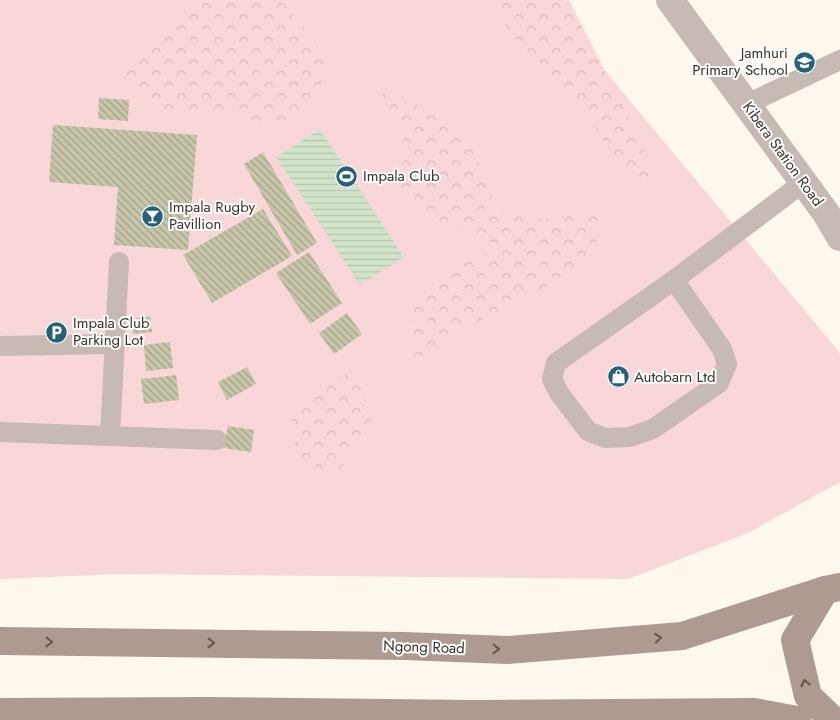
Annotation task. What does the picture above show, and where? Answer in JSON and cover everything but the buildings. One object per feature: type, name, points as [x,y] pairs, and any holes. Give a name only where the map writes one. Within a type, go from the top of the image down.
[{"type":"main road","name":"Ngong Road","points":[[0,641],[405,646],[507,650],[682,636],[832,588]]},
{"type":"main road","points":[[832,588],[794,640],[808,696],[833,720]]},
{"type":"main road","points":[[0,712],[412,717],[754,712],[797,720]]},
{"type":"street","name":"Kibera Station Road","points":[[670,0],[804,182],[840,237]]},
{"type":"lane","points":[[747,104],[840,60]]},
{"type":"lane","points":[[674,280],[722,348],[728,364],[719,384],[653,429],[629,437],[605,438],[588,431],[558,393],[552,379],[556,363],[674,280],[804,182]]},
{"type":"lane","points":[[110,436],[120,262]]},
{"type":"lane","points":[[0,346],[115,344]]},
{"type":"lane","points":[[0,432],[217,440]]},
{"type":"green space","name":"Impala Club","points":[[0,0],[546,0],[840,353],[840,482],[748,533],[628,579],[120,574],[0,579]]},
{"type":"green space","points":[[196,0],[280,0],[329,57],[316,101],[273,126],[210,107],[163,114],[117,69]]},
{"type":"green space","points":[[486,0],[569,0],[652,163],[642,194],[570,94],[514,37]]},
{"type":"green space","points":[[373,77],[471,141],[496,208],[535,220],[607,213],[588,266],[485,318],[411,362],[410,302],[463,264],[499,246],[437,220],[398,194],[404,134]]},
{"type":"green space","points":[[356,369],[372,421],[336,476],[298,461],[290,406]]},
{"type":"shaded area","points":[[320,129],[404,257],[360,285],[276,157]]},
{"type":"place","name":"Jamhuri Primary School","points":[[804,62]]},
{"type":"place","name":"Impala Club","points":[[347,176]]},
{"type":"place","name":"Impala Rugby Pavillion","points":[[153,216]]},
{"type":"place","name":"Impala Club Parking Lot","points":[[57,332]]},
{"type":"place","name":"Autobarn Ltd","points":[[618,377]]}]
